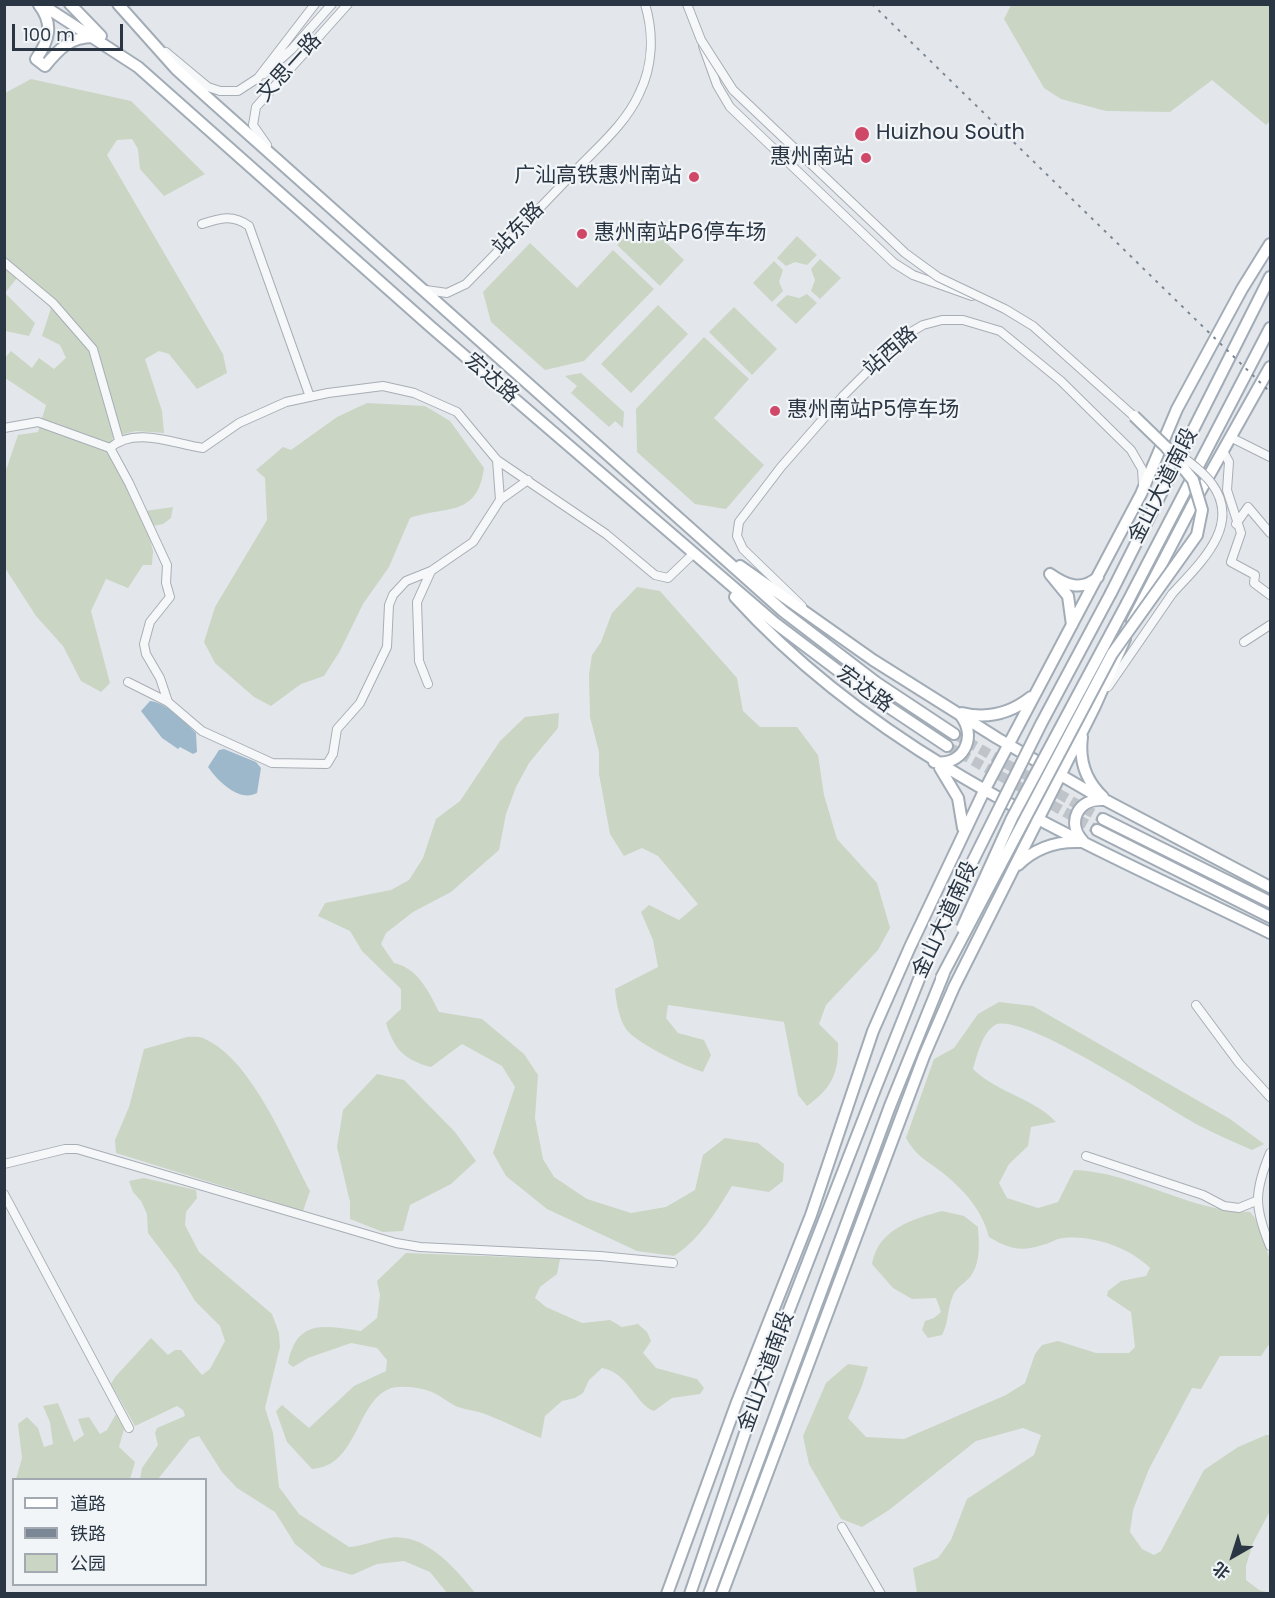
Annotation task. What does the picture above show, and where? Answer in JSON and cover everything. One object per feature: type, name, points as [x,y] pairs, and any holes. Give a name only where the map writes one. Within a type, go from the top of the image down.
[{"type":"main road","name":"宏达路","points":[[40,4],[116,51],[706,566],[775,623],[859,687],[947,746]]},
{"type":"main road","points":[[40,4],[46,15],[49,33],[46,44],[36,59],[45,66],[67,43],[80,38],[93,37]]},
{"type":"main road","points":[[70,4],[74,12],[116,51]]},
{"type":"main road","points":[[112,4],[139,28]]},
{"type":"main road","name":"宏达路","points":[[121,7],[176,69],[784,612],[867,676],[954,734]]},
{"type":"main road","points":[[667,1593],[737,1402],[811,1215],[873,1031],[963,831],[1141,494],[1177,409],[1242,289],[1270,244]]},
{"type":"main road","name":"金山大道南段","points":[[690,1593],[786,1318],[939,929],[1041,724],[1111,593],[1270,277]]},
{"type":"main road","name":"金山大道南段","points":[[709,1593],[890,1106],[941,978],[1012,818],[1270,328]]},
{"type":"main road","points":[[722,1593],[924,1056],[954,987],[1118,659],[1134,616],[1270,366]]},
{"type":"main road","points":[[941,978],[1112,654],[1197,535],[1202,510],[1193,480],[1166,447],[1134,416]]},
{"type":"main road","points":[[718,553],[764,581],[873,660],[1009,745],[1109,802],[1270,887]]},
{"type":"main road","points":[[706,566],[769,635],[822,683],[930,759],[984,791],[1270,933]]},
{"type":"main road","points":[[1072,627],[1072,612],[1068,596],[1050,574],[1066,585],[1075,586],[1089,584],[1100,574]]},
{"type":"main road","points":[[955,712],[975,715],[1000,713],[1016,708],[1036,693]]},
{"type":"main road","points":[[930,759],[950,762],[966,748],[969,733],[955,712]]},
{"type":"main road","points":[[1084,728],[1081,750],[1086,773],[1098,792],[1109,802]]},
{"type":"main road","points":[[930,759],[940,768],[955,789],[962,814],[963,831]]},
{"type":"main road","points":[[1086,843],[1075,827],[1077,812],[1083,804],[1092,800],[1109,802]]},
{"type":"main road","points":[[1103,819],[1270,902]]},
{"type":"main road","points":[[1097,830],[1270,916]]},
{"type":"main road","points":[[1009,877],[1024,859],[1044,847],[1061,842],[1086,843]]},
{"type":"main road","points":[[786,1318],[811,1215]]},
{"type":"main road","points":[[808,1328],[853,1242]]},
{"type":"street","name":"文思一路","points":[[148,38],[214,90],[238,91],[258,78],[315,4]]},
{"type":"street","points":[[258,78],[292,49],[332,4]]},
{"type":"street","name":"文思一路","points":[[283,165],[255,130],[253,120],[256,107],[348,4]]},
{"type":"street","name":"站东路","points":[[417,285],[441,293],[459,289],[610,134],[633,106],[646,76],[651,43],[645,4]]},
{"type":"street","points":[[687,4],[717,85],[730,107],[894,263],[920,278],[979,298]]},
{"type":"street","points":[[701,40],[733,90],[905,253],[938,277],[1020,317],[1049,337],[1134,416],[1207,478],[1218,495],[1222,507],[1222,522],[1215,543],[1172,594],[1095,706]]},
{"type":"street","points":[[202,224],[223,217],[241,220],[249,226],[310,397]]},
{"type":"street","points":[[4,262],[53,303],[93,350],[119,440]]},
{"type":"street","name":"站西路","points":[[807,612],[743,549],[737,536],[739,522],[781,467],[844,395],[901,338],[922,325],[953,319],[982,323],[1000,331],[1027,351],[1135,454],[1143,475],[1141,494]]},
{"type":"street","points":[[110,448],[119,440],[148,437],[203,448],[239,423],[286,402],[383,386],[414,393],[457,412],[497,460],[606,534],[655,576],[668,578],[693,554]]},
{"type":"street","points":[[4,428],[38,422],[110,448],[167,565],[166,584],[170,597],[150,622],[144,644],[146,654],[160,678],[168,702]]},
{"type":"street","points":[[1232,438],[1270,457]]},
{"type":"street","points":[[1224,453],[1229,462],[1227,490],[1236,524],[1241,533],[1231,562],[1255,575],[1254,583],[1270,595]]},
{"type":"street","points":[[497,460],[500,500]]},
{"type":"street","points":[[128,682],[168,702],[202,731],[272,763],[327,764],[333,754],[337,729],[360,703],[387,647],[389,605],[393,595],[406,581],[431,571],[473,542],[500,500],[528,480]]},
{"type":"street","points":[[1236,524],[1248,507],[1270,532]]},
{"type":"street","points":[[428,684],[419,661],[417,602],[431,571]]},
{"type":"street","points":[[1244,642],[1270,625]]},
{"type":"street","points":[[1196,1005],[1239,1063],[1270,1097]]},
{"type":"street","points":[[4,1164],[65,1149],[77,1149],[396,1243],[420,1247],[600,1256],[673,1263]]},
{"type":"street","points":[[1270,1153],[1261,1176],[1256,1201],[1258,1217],[1270,1246]]},
{"type":"street","points":[[1086,1156],[1180,1187],[1224,1206],[1239,1208],[1256,1201]]},
{"type":"street","points":[[4,1194],[129,1428]]},
{"type":"street","points":[[842,1527],[880,1593]]},
{"type":"green space","points":[[1011,5],[1270,5],[1270,121],[1266,125],[1212,80],[1170,112],[1106,111],[1061,99],[1044,88],[1004,19]]},
{"type":"green space","points":[[31,79],[131,101],[205,174],[164,196],[140,169],[138,149],[132,139],[117,140],[107,155],[223,354],[227,373],[197,389],[169,354],[159,351],[145,359],[162,411],[164,433],[136,431],[113,437],[110,456],[145,511],[173,507],[171,518],[163,524],[147,527],[153,551],[152,565],[143,565],[128,588],[106,579],[91,611],[110,683],[101,692],[81,681],[63,646],[36,616],[5,568],[5,473],[18,435],[38,432],[46,405],[5,378],[5,358],[11,351],[32,368],[39,358],[54,369],[66,358],[60,345],[42,336],[51,308],[17,278],[5,293],[5,93]]},
{"type":"green space","points":[[642,219],[684,260],[660,286],[617,245]]},
{"type":"green space","points":[[797,236],[817,255],[807,265],[795,262],[786,266],[777,258]]},
{"type":"green space","points":[[530,243],[577,288],[613,250],[654,289],[584,361],[545,370],[491,322],[483,292]]},
{"type":"green space","points":[[820,259],[841,278],[820,299],[811,291],[815,280],[811,269]]},
{"type":"green space","points":[[774,261],[783,270],[779,282],[783,291],[772,302],[753,283]]},
{"type":"green space","points":[[5,293],[35,323],[29,336],[5,331]]},
{"type":"green space","points":[[807,294],[817,303],[796,324],[776,305],[787,295],[799,298]]},
{"type":"green space","points":[[658,305],[688,334],[631,393],[601,364]]},
{"type":"green space","points":[[734,307],[777,349],[752,375],[709,332]]},
{"type":"green space","points":[[704,337],[749,379],[714,418],[764,465],[726,509],[695,504],[637,452],[636,409]]},
{"type":"green space","points":[[581,373],[624,412],[623,428],[615,421],[609,427],[571,393],[577,386],[565,376]]},
{"type":"green space","points":[[367,403],[425,406],[450,421],[484,468],[480,484],[475,495],[458,507],[410,518],[389,567],[363,604],[340,651],[324,676],[301,684],[271,706],[254,697],[215,663],[204,642],[215,607],[267,520],[265,478],[256,470],[283,447],[291,450],[337,417]]},
{"type":"green space","points":[[637,587],[660,591],[737,678],[743,711],[760,727],[797,727],[818,755],[824,795],[837,839],[877,883],[890,928],[878,950],[826,1005],[819,1024],[838,1043],[837,1063],[828,1086],[807,1106],[798,1095],[784,1022],[668,1005],[666,1018],[678,1033],[704,1040],[711,1055],[703,1072],[674,1060],[631,1035],[620,1015],[615,989],[658,967],[653,940],[641,912],[649,905],[679,920],[698,904],[658,856],[642,848],[624,856],[610,834],[599,774],[599,752],[590,717],[589,675],[592,655],[601,642],[612,613]]},
{"type":"green space","points":[[559,713],[558,728],[529,763],[516,787],[506,814],[499,850],[451,892],[413,912],[386,933],[381,944],[394,963],[410,970],[422,982],[439,1012],[482,1019],[524,1054],[538,1075],[535,1118],[543,1159],[554,1177],[587,1199],[631,1213],[666,1207],[695,1190],[703,1155],[725,1138],[758,1143],[784,1164],[783,1181],[769,1192],[732,1186],[700,1233],[674,1256],[637,1251],[547,1209],[506,1176],[493,1153],[515,1087],[502,1066],[462,1044],[431,1067],[407,1057],[397,1047],[386,1023],[401,1009],[401,989],[362,951],[350,931],[318,916],[325,903],[391,890],[409,880],[423,858],[436,819],[460,801],[500,741],[525,717]]},
{"type":"green space","points":[[999,1002],[1033,1006],[1230,1119],[1264,1144],[1252,1150],[1218,1135],[1063,1046],[1034,1032],[1010,1025],[995,1025],[990,1029],[981,1045],[973,1069],[994,1084],[1037,1107],[1056,1122],[1031,1127],[1028,1146],[1009,1164],[999,1183],[1007,1198],[1038,1208],[1058,1202],[1074,1170],[1119,1177],[1205,1206],[1250,1212],[1255,1218],[1270,1259],[1270,1343],[1261,1356],[1220,1356],[1201,1389],[1192,1388],[1149,1469],[1133,1510],[1130,1532],[1142,1549],[1154,1555],[1161,1551],[1204,1470],[1238,1447],[1270,1435],[1270,1511],[1253,1543],[1246,1566],[1246,1580],[1259,1590],[1270,1593],[917,1593],[913,1568],[938,1558],[951,1540],[967,1499],[1034,1455],[1041,1435],[1023,1428],[976,1441],[889,1510],[862,1527],[841,1519],[809,1464],[803,1436],[826,1383],[848,1364],[868,1367],[848,1418],[866,1437],[904,1439],[1006,1395],[1025,1383],[1035,1354],[1042,1345],[1058,1341],[1096,1353],[1129,1353],[1135,1347],[1131,1312],[1107,1296],[1108,1291],[1121,1281],[1146,1276],[1150,1268],[1132,1254],[1099,1241],[1062,1238],[1037,1247],[1023,1249],[1010,1247],[989,1237],[977,1209],[965,1194],[917,1153],[906,1138],[934,1059],[954,1048],[978,1014]]},
{"type":"green space","points":[[187,1037],[203,1038],[222,1050],[253,1084],[310,1191],[303,1211],[116,1153],[115,1140],[129,1107],[144,1049]]},
{"type":"green space","points":[[377,1074],[404,1080],[455,1132],[476,1161],[451,1184],[410,1205],[403,1231],[383,1232],[350,1219],[350,1202],[337,1147],[343,1110]]},
{"type":"green space","points":[[144,1178],[196,1190],[197,1198],[186,1212],[185,1225],[199,1252],[272,1314],[279,1333],[280,1347],[265,1408],[273,1433],[279,1487],[299,1514],[349,1547],[389,1538],[402,1538],[427,1546],[449,1563],[475,1593],[447,1593],[430,1572],[404,1561],[377,1564],[352,1575],[322,1566],[295,1544],[275,1512],[237,1488],[222,1472],[199,1436],[190,1439],[159,1478],[140,1478],[142,1468],[158,1445],[155,1433],[157,1428],[185,1416],[183,1410],[177,1406],[135,1426],[111,1384],[115,1377],[151,1338],[168,1355],[175,1350],[181,1350],[202,1375],[210,1369],[225,1341],[220,1326],[195,1301],[177,1271],[148,1233],[147,1214],[129,1181]]},
{"type":"green space","points":[[942,1211],[964,1216],[978,1227],[978,1253],[974,1272],[953,1295],[942,1335],[928,1338],[922,1330],[925,1321],[941,1312],[936,1298],[912,1299],[893,1288],[872,1264],[881,1242],[898,1227]]},
{"type":"green space","points":[[406,1253],[560,1259],[557,1274],[540,1287],[535,1298],[546,1307],[582,1323],[610,1320],[622,1327],[638,1324],[647,1332],[651,1341],[643,1353],[656,1368],[697,1379],[704,1388],[700,1394],[672,1398],[654,1411],[642,1402],[619,1376],[602,1368],[589,1380],[583,1393],[575,1398],[562,1401],[545,1416],[541,1438],[485,1414],[458,1407],[430,1391],[412,1387],[393,1388],[378,1397],[369,1407],[348,1446],[339,1457],[327,1465],[312,1469],[287,1442],[276,1411],[282,1405],[309,1428],[354,1386],[386,1371],[387,1360],[377,1348],[351,1343],[308,1358],[293,1367],[288,1363],[292,1348],[298,1338],[314,1328],[361,1331],[377,1318],[380,1295],[377,1281]]},
{"type":"green space","points":[[58,1403],[74,1442],[84,1435],[78,1419],[89,1417],[100,1434],[107,1430],[116,1414],[124,1429],[119,1447],[135,1462],[130,1478],[16,1478],[22,1458],[18,1424],[27,1417],[38,1428],[44,1447],[53,1444],[50,1422],[43,1406]]},
{"type":"water","points":[[150,701],[169,709],[196,733],[197,752],[193,754],[180,747],[178,749],[162,738],[141,711]]},
{"type":"water","points":[[224,749],[256,762],[261,768],[257,793],[243,795],[236,793],[223,784],[208,767],[219,750]]},
{"type":"tunnel","points":[[954,734],[1103,819]]},
{"type":"tunnel","points":[[947,746],[1097,830]]},
{"type":"railway","points":[[872,4],[1270,392]]},
{"type":"place","name":"Huizhou South","points":[[862,134]]},
{"type":"place","name":"惠州南站","points":[[866,158]]},
{"type":"place","name":"广汕高铁惠州南站","points":[[694,177]]},
{"type":"place","name":"惠州南站P6停车场","points":[[582,234]]},
{"type":"place","name":"惠州南站P5停车场","points":[[775,411]]}]
